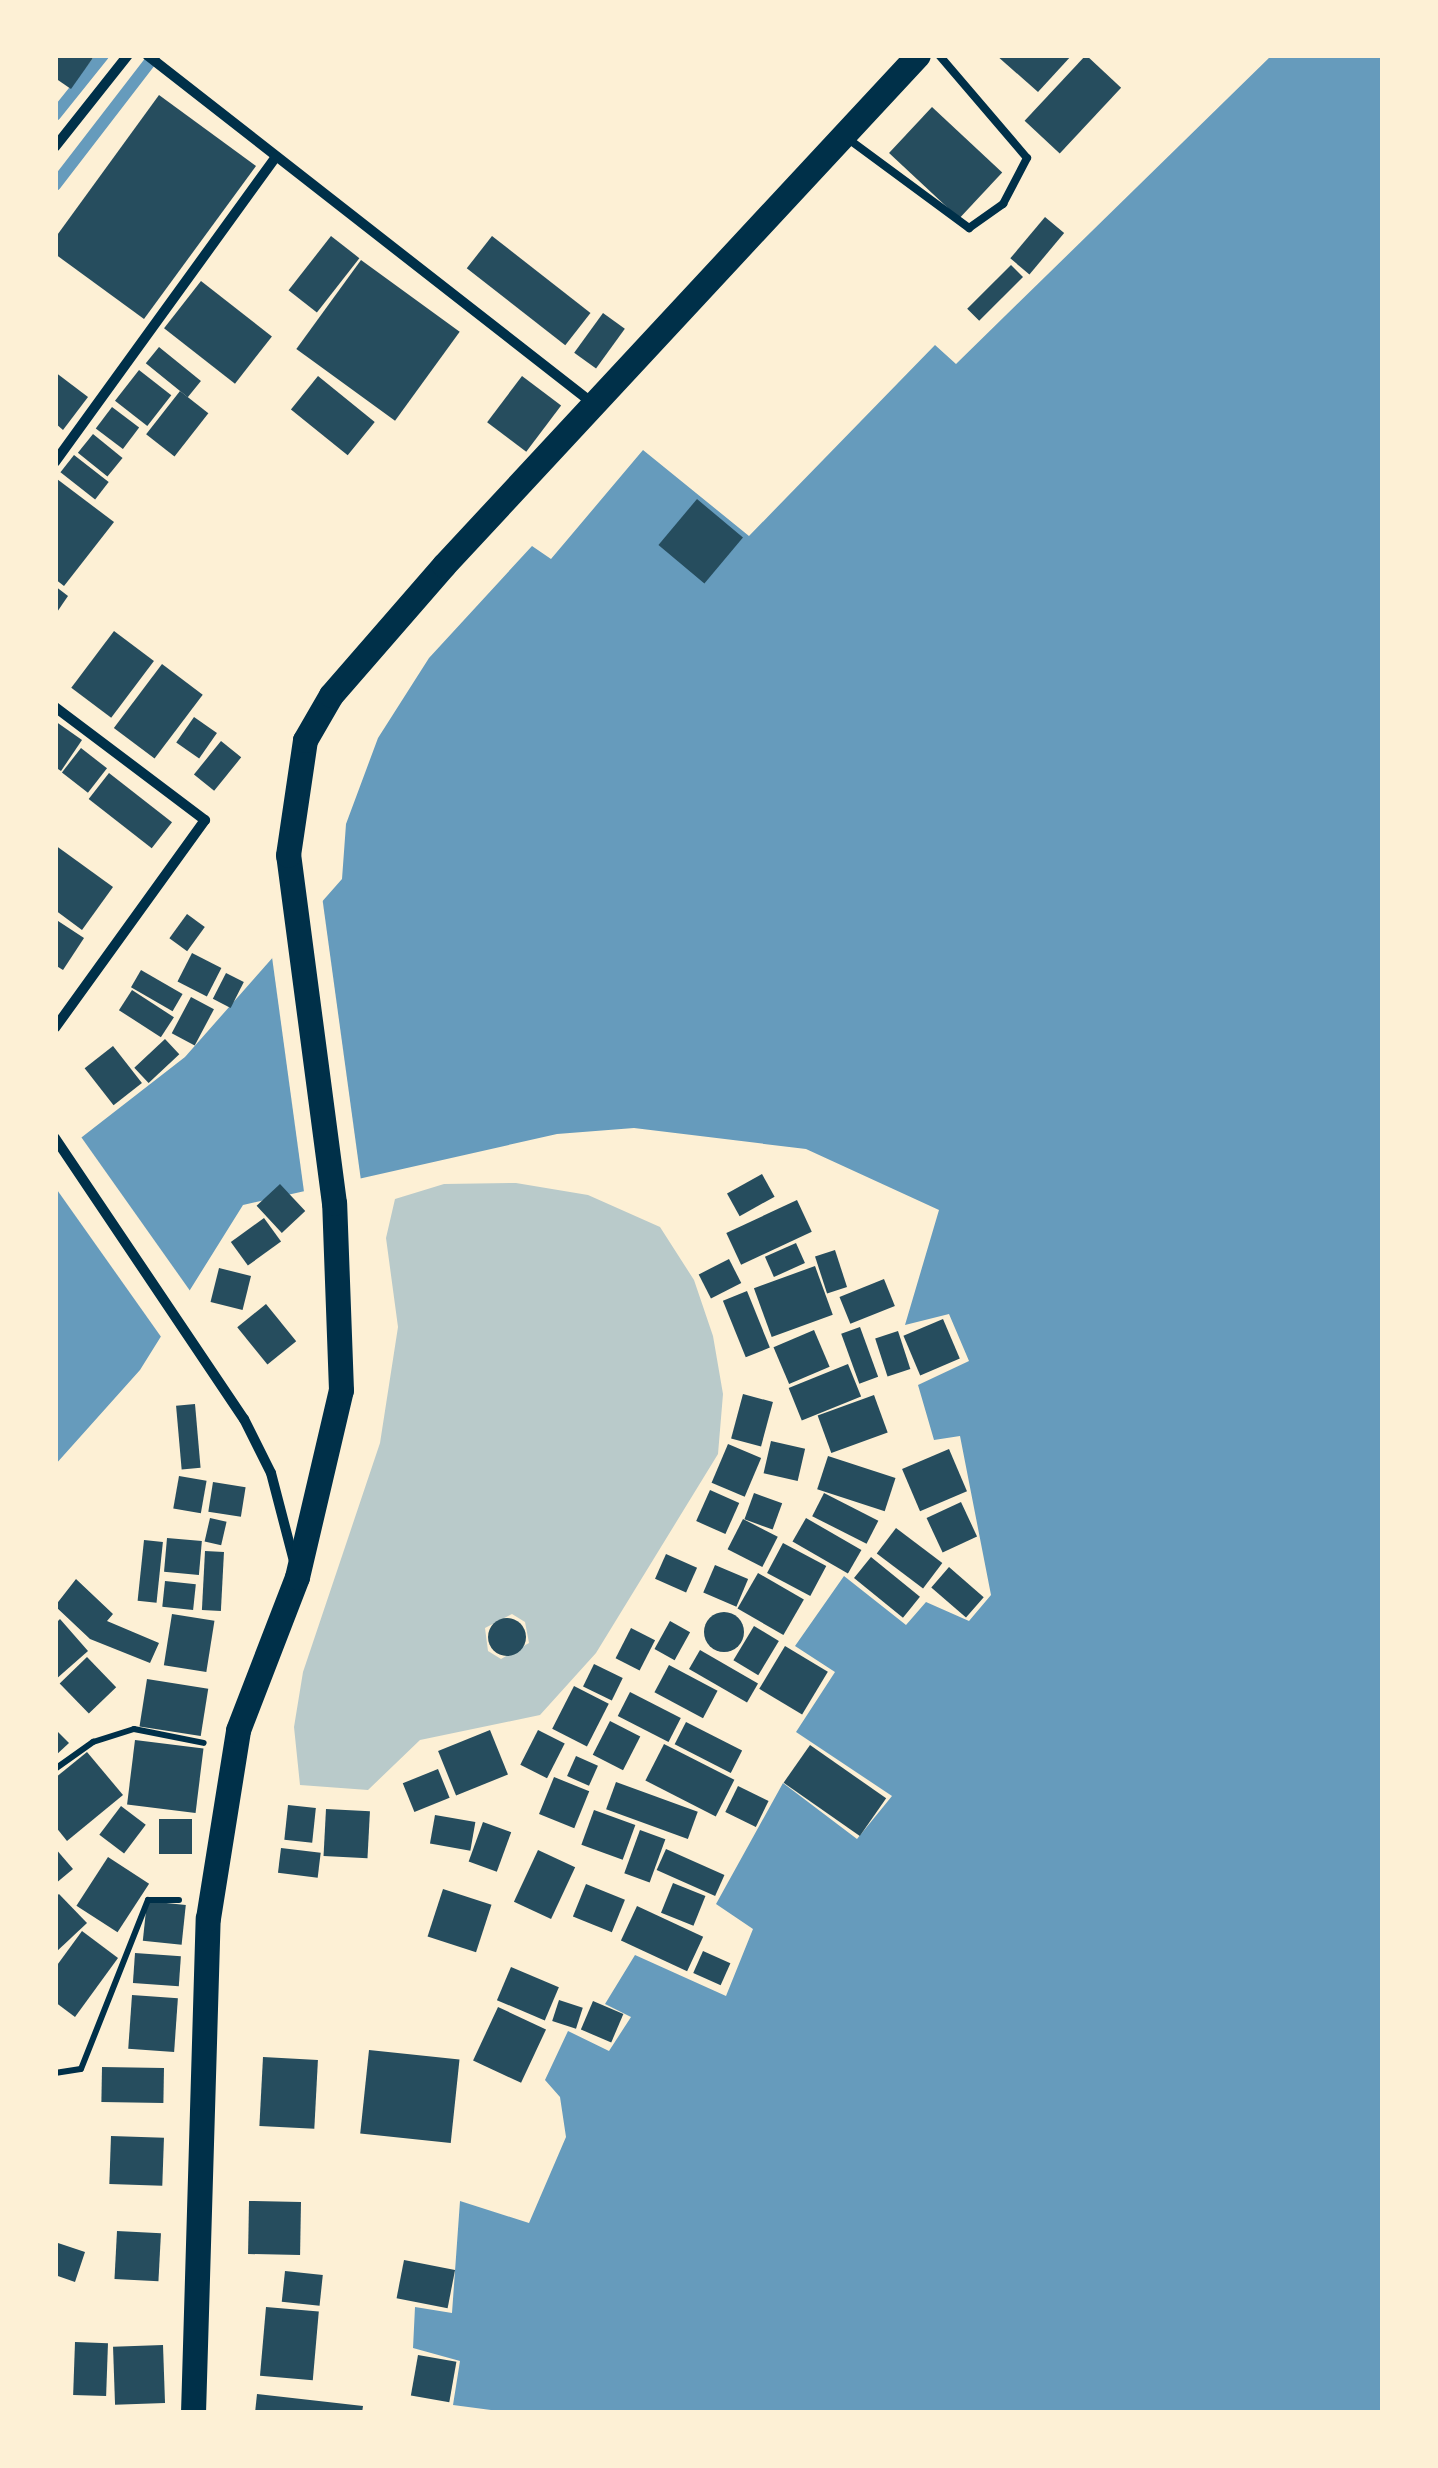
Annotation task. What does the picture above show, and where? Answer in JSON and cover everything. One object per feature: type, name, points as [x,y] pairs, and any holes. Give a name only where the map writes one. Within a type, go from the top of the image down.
[{"type":"main road","points":[[194,2413],[210,1902],[234,1749],[297,1576],[341,1390],[334,1203],[288,855],[290,792],[331,695],[918,55]]},
{"type":"street","points":[[55,147],[128,55]]},
{"type":"street","points":[[147,55],[596,405]]},
{"type":"street","points":[[55,462],[276,157]]},
{"type":"street","points":[[55,707],[205,820],[55,1028]]},
{"type":"street","points":[[57,1143],[202,1350],[271,1473],[297,1576]]},
{"type":"lane","points":[[844,135],[969,228],[1003,204],[1027,158],[940,55]]},
{"type":"path","points":[[55,1769],[93,1742],[134,1730],[234,1749]]},
{"type":"path","points":[[55,2073],[81,2068],[148,1900],[210,1902]]},
{"type":"shaded area","points":[[516,1183],[588,1195],[660,1227],[694,1280],[713,1336],[723,1394],[718,1454],[596,1653],[540,1715],[420,1740],[368,1790],[300,1785],[294,1727],[303,1672],[380,1443],[398,1327],[386,1238],[395,1199],[444,1184]],"holes":[[[512,1614],[525,1622],[529,1643],[501,1659],[488,1651],[485,1628]]]},
{"type":"water","points":[[1272,55],[1383,55],[1383,2413],[513,2413],[453,2405],[460,2361],[413,2348],[415,2307],[452,2313],[460,2201],[529,2223],[566,2137],[560,2097],[545,2080],[568,2031],[609,2051],[631,2017],[605,2004],[635,1955],[726,1996],[753,1929],[716,1904],[783,1783],[857,1839],[892,1796],[796,1732],[835,1672],[795,1646],[844,1576],[906,1625],[926,1602],[969,1621],[991,1595],[960,1436],[934,1440],[918,1385],[969,1361],[949,1314],[905,1325],[939,1210],[806,1149],[634,1128],[557,1134],[243,1205],[140,1370],[55,1465],[55,1158],[185,1057],[342,879],[346,824],[378,738],[429,658],[532,546],[551,559],[643,450],[749,536],[935,345],[956,364]]},
{"type":"pier","points":[[322,896],[362,1188],[305,1199],[272,957]]},
{"type":"pier","points":[[79,1134],[193,1295],[164,1341],[55,1187],[55,1152]]},
{"type":"building","points":[[55,55],[95,55],[71,89],[55,78]]},
{"type":"building","points":[[996,55],[1072,55],[1038,92]]},
{"type":"building","points":[[1086,55],[1121,88],[1060,154],[1025,121]]},
{"type":"building","points":[[159,95],[256,166],[144,319],[55,254],[55,238]]},
{"type":"building","points":[[932,107],[1002,172],[959,219],[889,153]]},
{"type":"building","points":[[1045,217],[1064,233],[1029,274],[1010,258]]},
{"type":"building","points":[[331,236],[359,258],[317,313],[289,290]]},
{"type":"building","points":[[492,236],[591,313],[565,345],[467,268]]},
{"type":"building","points":[[361,260],[460,332],[395,421],[296,349]]},
{"type":"building","points":[[1011,265],[1023,277],[979,321],[967,309]]},
{"type":"building","points":[[201,281],[272,336],[235,384],[164,328]]},
{"type":"building","points":[[603,313],[625,329],[596,369],[574,353]]},
{"type":"building","points":[[159,347],[201,381],[188,397],[146,363]]},
{"type":"building","points":[[139,370],[171,395],[147,426],[115,401]]},
{"type":"building","points":[[55,372],[88,397],[63,430],[55,423]]},
{"type":"building","points":[[318,376],[375,422],[348,455],[291,409]]},
{"type":"building","points":[[522,376],[561,405],[526,452],[487,422]]},
{"type":"building","points":[[180,391],[208,413],[175,457],[146,434]]},
{"type":"building","points":[[112,407],[139,427],[123,449],[96,429]]},
{"type":"building","points":[[93,434],[123,458],[107,477],[78,453]]},
{"type":"building","points":[[74,455],[109,482],[95,499],[60,472]]},
{"type":"building","points":[[57,479],[114,522],[64,586],[55,579]]},
{"type":"building","points":[[697,499],[743,538],[704,584],[658,545]]},
{"type":"building","points":[[55,586],[68,596],[55,615]]},
{"type":"building","points":[[114,631],[154,661],[111,718],[71,688]]},
{"type":"building","points":[[162,664],[203,695],[155,759],[114,728]]},
{"type":"building","points":[[194,717],[217,733],[199,758],[176,742]]},
{"type":"building","points":[[55,721],[82,740],[61,771],[55,767]]},
{"type":"building","points":[[221,741],[241,757],[214,791],[194,774]]},
{"type":"building","points":[[81,748],[107,768],[88,793],[62,772]]},
{"type":"building","points":[[109,773],[172,822],[152,848],[89,799]]},
{"type":"building","points":[[55,845],[113,887],[82,930],[55,910]]},
{"type":"building","points":[[187,914],[205,927],[187,951],[169,938]]},
{"type":"building","points":[[55,919],[84,938],[63,970],[55,965]]},
{"type":"building","points":[[192,953],[221,968],[207,996],[177,982]]},
{"type":"building","points":[[141,970],[183,994],[173,1011],[131,987]]},
{"type":"building","points":[[226,973],[244,982],[231,1008],[213,999]]},
{"type":"building","points":[[132,990],[174,1017],[161,1037],[119,1010]]},
{"type":"building","points":[[191,997],[214,1009],[195,1045],[172,1033]]},
{"type":"building","points":[[165,1039],[179,1054],[149,1083],[134,1068]]},
{"type":"building","points":[[113,1046],[142,1083],[114,1105],[85,1068]]},
{"type":"building","points":[[762,1174],[775,1197],[740,1216],[727,1193]]},
{"type":"building","points":[[280,1184],[305,1211],[282,1233],[257,1206]]},
{"type":"building","points":[[797,1200],[812,1232],[741,1265],[726,1233]]},
{"type":"building","points":[[264,1218],[281,1241],[248,1266],[231,1242]]},
{"type":"building","points":[[796,1243],[805,1263],[774,1277],[765,1257]]},
{"type":"building","points":[[835,1250],[847,1287],[827,1294],[815,1256]]},
{"type":"building","points":[[729,1259],[741,1283],[711,1298],[699,1274]]},
{"type":"building","points":[[815,1266],[833,1315],[772,1337],[754,1288]]},
{"type":"building","points":[[219,1268],[251,1276],[243,1310],[211,1302]]},
{"type":"building","points":[[884,1279],[895,1306],[850,1324],[839,1297]]},
{"type":"building","points":[[747,1291],[770,1348],[746,1357],[723,1301]]},
{"type":"building","points":[[266,1304],[296,1341],[267,1365],[237,1327]]},
{"type":"building","points":[[943,1319],[960,1359],[920,1375],[903,1336]]},
{"type":"building","points":[[860,1327],[878,1377],[859,1384],[841,1334]]},
{"type":"building","points":[[814,1330],[830,1367],[789,1384],[773,1347]]},
{"type":"building","points":[[898,1331],[910,1369],[888,1376],[875,1338]]},
{"type":"building","points":[[848,1364],[861,1396],[802,1420],[789,1388]]},
{"type":"building","points":[[743,1394],[773,1402],[761,1446],[731,1438]]},
{"type":"building","points":[[874,1395],[888,1433],[831,1453],[818,1416]]},
{"type":"building","points":[[195,1404],[201,1468],[182,1469],[176,1406]]},
{"type":"building","points":[[771,1441],[805,1449],[798,1481],[764,1473]]},
{"type":"building","points":[[728,1444],[761,1458],[745,1497],[712,1483]]},
{"type":"building","points":[[949,1449],[967,1491],[920,1511],[902,1469]]},
{"type":"building","points":[[828,1456],[896,1478],[885,1511],[817,1489]]},
{"type":"building","points":[[179,1476],[207,1481],[201,1513],[173,1508]]},
{"type":"building","points":[[213,1482],[246,1487],[241,1517],[208,1512]]},
{"type":"building","points":[[710,1490],[739,1503],[725,1534],[696,1521]]},
{"type":"building","points":[[754,1493],[782,1503],[773,1530],[744,1519]]},
{"type":"building","points":[[824,1493],[878,1521],[867,1544],[812,1516]]},
{"type":"building","points":[[961,1502],[977,1536],[943,1552],[927,1518]]},
{"type":"building","points":[[210,1518],[227,1522],[221,1545],[205,1541]]},
{"type":"building","points":[[806,1518],[861,1550],[848,1573],[792,1541]]},
{"type":"building","points":[[743,1519],[778,1537],[762,1567],[728,1549]]},
{"type":"building","points":[[896,1528],[942,1563],[923,1588],[877,1554]]},
{"type":"building","points":[[167,1538],[202,1541],[199,1575],[164,1572]]},
{"type":"building","points":[[144,1540],[163,1542],[157,1603],[138,1601]]},
{"type":"building","points":[[783,1543],[826,1566],[810,1596],[767,1573]]},
{"type":"building","points":[[205,1551],[224,1552],[221,1611],[202,1610]]},
{"type":"building","points":[[666,1554],[697,1568],[686,1592],[655,1579]]},
{"type":"building","points":[[871,1557],[920,1597],[903,1618],[854,1578]]},
{"type":"building","points":[[715,1565],[748,1579],[736,1607],[703,1593]]},
{"type":"building","points":[[949,1567],[984,1597],[966,1618],[931,1587]]},
{"type":"building","points":[[758,1573],[804,1600],[783,1635],[738,1609]]},
{"type":"building","points":[[76,1579],[113,1614],[107,1621],[159,1643],[150,1663],[90,1639],[55,1606]]},
{"type":"building","points":[[165,1581],[196,1584],[193,1610],[162,1607]]},
{"type":"building","points":[[724,1612],[738,1618],[744,1632],[738,1646],[724,1652],[710,1646],[704,1632],[710,1618]]},
{"type":"building","points":[[172,1614],[214,1621],[206,1672],[164,1665]]},
{"type":"building","points":[[507,1618],[521,1623],[526,1637],[521,1651],[507,1656],[493,1651],[488,1637],[493,1623]]},
{"type":"building","points":[[60,1619],[88,1651],[55,1680],[55,1624]]},
{"type":"building","points":[[670,1621],[690,1632],[675,1660],[654,1649]]},
{"type":"building","points":[[754,1626],[779,1641],[758,1675],[733,1660]]},
{"type":"building","points":[[631,1628],[655,1640],[640,1671],[616,1658]]},
{"type":"building","points":[[785,1646],[828,1672],[802,1715],[759,1689]]},
{"type":"building","points":[[700,1650],[758,1684],[747,1703],[689,1669]]},
{"type":"building","points":[[87,1657],[116,1687],[89,1714],[60,1683]]},
{"type":"building","points":[[594,1664],[623,1678],[612,1700],[583,1686]]},
{"type":"building","points":[[669,1665],[718,1691],[703,1718],[654,1692]]},
{"type":"building","points":[[147,1679],[208,1689],[201,1736],[139,1726]]},
{"type":"building","points":[[574,1686],[609,1704],[587,1746],[552,1729]]},
{"type":"building","points":[[630,1692],[681,1718],[669,1742],[618,1716]]},
{"type":"building","points":[[610,1721],[640,1736],[623,1770],[593,1755]]},
{"type":"building","points":[[686,1722],[742,1751],[731,1773],[675,1744]]},
{"type":"building","points":[[55,1729],[69,1743],[55,1756]]},
{"type":"building","points":[[490,1730],[508,1775],[456,1795],[438,1751]]},
{"type":"building","points":[[538,1730],[565,1744],[547,1778],[520,1765]]},
{"type":"building","points":[[135,1740],[203,1748],[196,1813],[127,1805]]},
{"type":"building","points":[[664,1744],[734,1780],[716,1816],[645,1781]]},
{"type":"building","points":[[810,1745],[886,1798],[860,1836],[784,1783]]},
{"type":"building","points":[[87,1752],[123,1795],[67,1841],[55,1826],[55,1778]]},
{"type":"building","points":[[576,1756],[598,1766],[589,1786],[567,1776]]},
{"type":"building","points":[[438,1769],[450,1798],[414,1812],[403,1783]]},
{"type":"building","points":[[554,1777],[589,1791],[574,1828],[539,1814]]},
{"type":"building","points":[[616,1782],[698,1812],[688,1839],[606,1809]]},
{"type":"building","points":[[738,1786],[769,1801],[756,1827],[725,1812]]},
{"type":"building","points":[[288,1805],[316,1808],[312,1843],[284,1840]]},
{"type":"building","points":[[121,1806],[146,1825],[124,1853],[99,1835]]},
{"type":"building","points":[[326,1809],[370,1811],[367,1858],[324,1856]]},
{"type":"building","points":[[594,1810],[635,1825],[623,1860],[581,1845]]},
{"type":"building","points":[[435,1815],[475,1822],[470,1851],[430,1844]]},
{"type":"building","points":[[159,1819],[192,1819],[192,1854],[159,1854]]},
{"type":"building","points":[[483,1822],[511,1832],[497,1872],[469,1861]]},
{"type":"building","points":[[640,1830],[665,1839],[650,1882],[624,1873]]},
{"type":"building","points":[[55,1848],[73,1869],[55,1884]]},
{"type":"building","points":[[281,1848],[321,1853],[318,1878],[278,1873]]},
{"type":"building","points":[[666,1849],[724,1875],[715,1896],[657,1870]]},
{"type":"building","points":[[538,1850],[575,1867],[551,1919],[514,1902]]},
{"type":"building","points":[[108,1857],[149,1884],[118,1932],[76,1906]]},
{"type":"building","points":[[673,1883],[705,1896],[693,1926],[661,1913]]},
{"type":"building","points":[[586,1884],[625,1900],[612,1932],[573,1916]]},
{"type":"building","points":[[443,1889],[492,1905],[476,1952],[428,1937]]},
{"type":"building","points":[[59,1894],[87,1923],[55,1953],[55,1897]]},
{"type":"building","points":[[147,1901],[186,1905],[182,1945],[143,1941]]},
{"type":"building","points":[[637,1906],[703,1937],[687,1971],[621,1940]]},
{"type":"building","points":[[82,1931],[118,1958],[75,2017],[55,2002],[55,1968]]},
{"type":"building","points":[[703,1951],[730,1963],[721,1985],[693,1973]]},
{"type":"building","points":[[135,1953],[181,1956],[179,1986],[133,1983]]},
{"type":"building","points":[[511,1967],[559,1987],[545,2020],[497,2000]]},
{"type":"building","points":[[132,1995],[178,1998],[174,2052],[128,2049]]},
{"type":"building","points":[[559,2000],[583,2008],[576,2029],[552,2021]]},
{"type":"building","points":[[593,2001],[623,2014],[611,2042],[581,2030]]},
{"type":"building","points":[[498,2007],[546,2029],[521,2083],[473,2060]]},
{"type":"building","points":[[369,2050],[460,2060],[451,2143],[360,2134]]},
{"type":"building","points":[[263,2057],[318,2060],[314,2129],[259,2126]]},
{"type":"building","points":[[102,2067],[164,2068],[163,2103],[101,2102]]},
{"type":"building","points":[[111,2136],[164,2138],[162,2186],[109,2184]]},
{"type":"building","points":[[249,2201],[301,2202],[300,2255],[248,2254]]},
{"type":"building","points":[[117,2231],[161,2233],[158,2281],[114,2279]]},
{"type":"building","points":[[55,2242],[85,2252],[75,2282],[55,2275]]},
{"type":"building","points":[[404,2260],[455,2270],[448,2308],[397,2298]]},
{"type":"building","points":[[285,2271],[323,2275],[320,2306],[282,2302]]},
{"type":"building","points":[[266,2307],[319,2312],[313,2380],[260,2376]]},
{"type":"building","points":[[75,2342],[108,2343],[106,2396],[73,2395]]},
{"type":"building","points":[[163,2345],[165,2403],[115,2405],[113,2347]]},
{"type":"building","points":[[418,2355],[456,2362],[449,2402],[411,2395]]},
{"type":"building","points":[[257,2394],[363,2406],[362,2413],[255,2413]]},
{"type":"waterway","points":[[55,115],[103,55]]},
{"type":"waterway","points":[[55,185],[155,55]]}]
